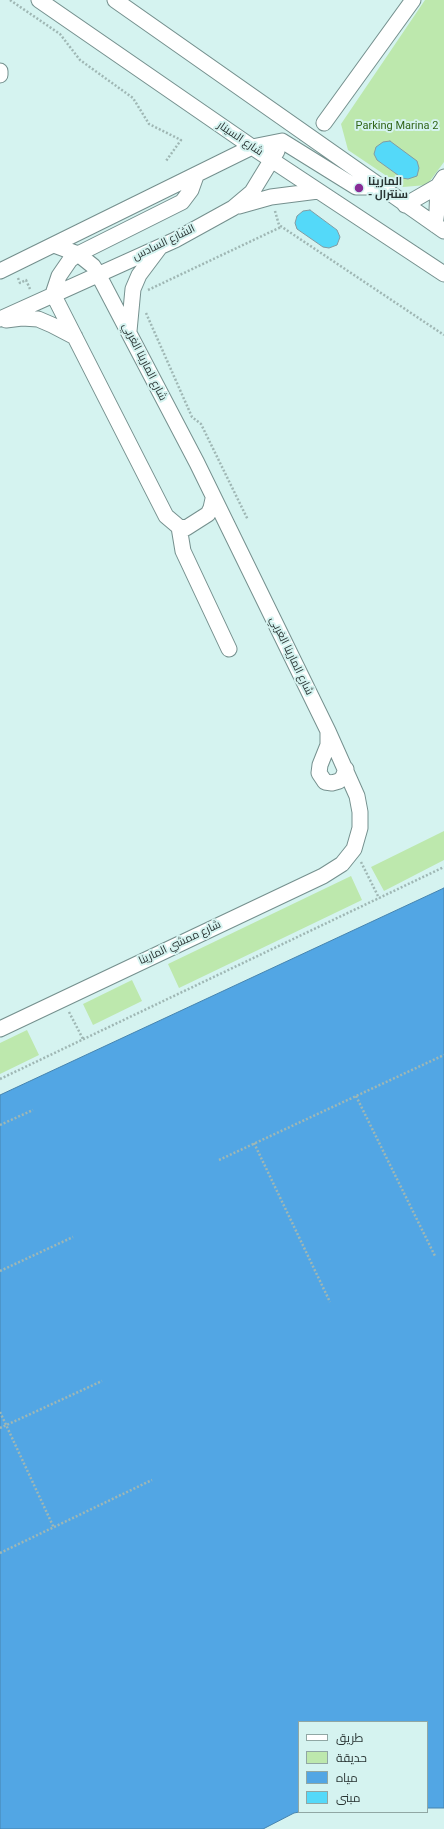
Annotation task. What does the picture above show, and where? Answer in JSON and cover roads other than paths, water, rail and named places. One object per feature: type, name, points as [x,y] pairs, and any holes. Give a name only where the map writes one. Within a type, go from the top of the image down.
[{"type":"street","name":"شارع السينار","points":[[39,0],[252,147],[444,274]]},
{"type":"street","points":[[115,0],[439,228]]},
{"type":"street","points":[[324,123],[413,0]]},
{"type":"street","name":"الشارع السادس","points":[[0,319],[161,245],[233,208],[252,192],[293,125]]},
{"type":"street","points":[[6,268],[196,176],[252,147],[282,142],[356,187],[380,186]]},
{"type":"street","points":[[196,176],[192,190],[182,202],[78,254],[70,260],[59,276],[53,294],[159,505],[166,516],[179,527],[186,528],[208,514],[213,499]]},
{"type":"street","points":[[405,204],[441,181]]},
{"type":"street","points":[[439,228],[437,211],[441,181]]},
{"type":"street","points":[[233,208],[271,197],[318,191]]},
{"type":"street","name":"شارع المارينا الغربي","points":[[54,245],[78,254],[93,266],[197,463],[213,499],[346,769],[360,812],[360,828],[354,849]]},
{"type":"street","points":[[129,332],[133,289],[139,275],[161,245]]},
{"type":"street","points":[[0,319],[38,319],[74,337]]},
{"type":"street","points":[[197,522],[215,527],[232,538]]},
{"type":"street","points":[[179,527],[183,551],[229,649]]},
{"type":"street","points":[[328,731],[328,745],[320,765],[319,773],[325,782],[332,783],[339,781],[343,777],[346,769]]},
{"type":"street","name":"شارع ممشي المارينا","points":[[0,1028],[323,876],[342,864],[354,849]]},
{"type":"water","points":[[444,888],[444,1808],[428,1808],[428,1721],[298,1721],[298,1812],[263,1829],[0,1829],[0,1095]]},
{"type":"place","name":"المارينا - سنترال","points":[[359,188]]},
{"type":"park label","name":"Parking Marina 2","points":[[397,126]]}]
